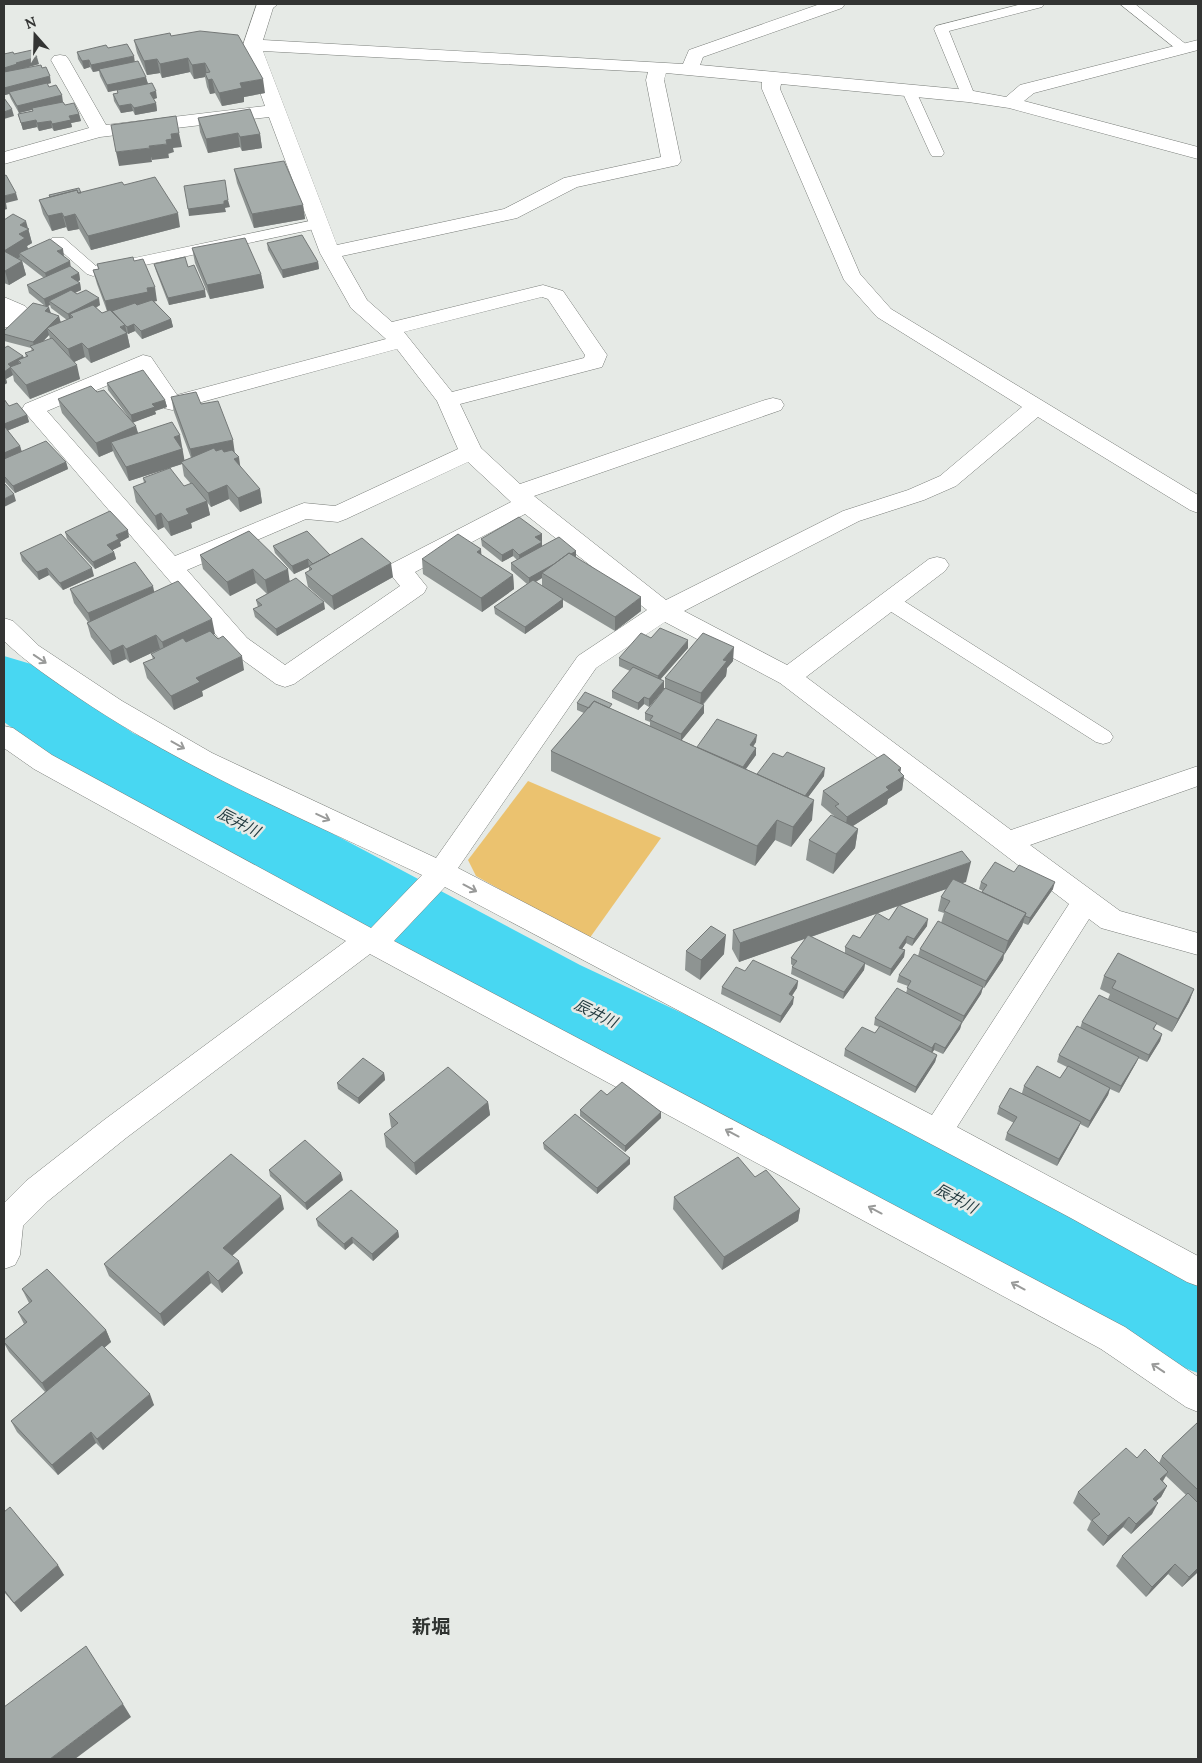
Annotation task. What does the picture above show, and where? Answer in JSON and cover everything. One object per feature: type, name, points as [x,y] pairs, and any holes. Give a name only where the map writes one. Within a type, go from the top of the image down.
[{"type":"street","points":[[266,4],[252,45],[330,253],[358,304],[396,335],[447,400],[471,452],[521,499],[664,610],[789,677],[1111,920],[1198,944]]},
{"type":"street","points":[[690,69],[696,54],[787,14],[836,4]]},
{"type":"street","points":[[252,45],[690,69],[908,89],[1010,103],[1197,152]]},
{"type":"street","points":[[1010,103],[1027,89],[1192,47]]},
{"type":"street","points":[[60,60],[100,132]]},
{"type":"street","points":[[330,253],[510,214],[571,182],[671,161],[656,80],[659,67]]},
{"type":"street","points":[[772,78],[771,89],[851,276],[884,313],[1198,505]]},
{"type":"street","points":[[4,158],[66,139],[100,132],[277,110]]},
{"type":"street","points":[[447,400],[594,362],[596,355],[556,295],[543,291],[172,402],[143,362],[33,409],[238,644],[285,678],[415,588],[399,570],[521,499],[773,405]]},
{"type":"street","points":[[4,303],[18,310],[4,322]]},
{"type":"street","points":[[4,1255],[6,1218],[115,1129],[373,941],[440,873],[587,662],[664,610],[851,516],[916,495],[948,481],[1036,407]]},
{"type":"street","points":[[172,568],[304,511],[338,514],[471,452]]},
{"type":"street","points":[[789,677],[937,565]]},
{"type":"street","points":[[4,627],[30,652],[112,708],[187,750],[440,873],[1071,1202],[1198,1272]]},
{"type":"street","points":[[4,734],[43,762],[1113,1338],[1198,1396]]},
{"type":"street","points":[[1008,842],[1198,776]]},
{"type":"street","points":[[937,1132],[1086,901]]},
{"type":"lane","points":[[968,96],[941,29],[1037,4]]},
{"type":"lane","points":[[1127,4],[1192,47]]},
{"type":"lane","points":[[908,89],[937,153]]},
{"type":"lane","points":[[58,241],[93,271],[319,224]]},
{"type":"lane","points":[[889,601],[1103,737]]},
{"type":"shaded area","points":[[528,781],[661,838],[589,939],[476,876],[468,860]]},
{"type":"building","points":[[200,31],[238,35],[263,79],[240,83],[242,88],[219,93],[212,79],[208,80],[205,73],[210,72],[205,63],[192,65],[188,58],[160,64],[157,59],[144,61],[134,40],[170,33],[171,36]]},
{"type":"building","points":[[127,44],[134,56],[91,65],[89,60],[82,61],[77,52],[106,45],[108,48]]},
{"type":"building","points":[[32,50],[37,57],[4,68],[4,54]]},
{"type":"building","points":[[138,61],[146,77],[107,85],[99,69]]},
{"type":"building","points":[[41,65],[42,68],[46,67],[50,76],[4,88],[4,72]]},
{"type":"building","points":[[47,83],[49,87],[56,85],[62,95],[17,106],[9,92]]},
{"type":"building","points":[[152,83],[156,91],[150,93],[156,103],[134,108],[131,104],[119,106],[113,94],[118,93],[117,90]]},
{"type":"building","points":[[4,98],[12,109],[4,112]]},
{"type":"building","points":[[63,102],[65,105],[74,103],[79,114],[69,116],[71,120],[52,124],[51,121],[37,123],[36,120],[21,123],[18,114],[33,111],[32,108]]},
{"type":"building","points":[[250,109],[260,134],[240,137],[238,133],[206,139],[198,118]]},
{"type":"building","points":[[176,116],[179,133],[171,134],[172,139],[166,140],[167,144],[116,152],[111,125]]},
{"type":"building","points":[[284,161],[303,205],[252,214],[234,169]]},
{"type":"building","points":[[6,175],[16,193],[4,196],[4,176]]},
{"type":"building","points":[[155,177],[178,213],[88,236],[75,214],[64,217],[62,213],[48,216],[39,200],[77,190],[78,193],[122,182],[124,185]]},
{"type":"building","points":[[225,180],[228,200],[224,201],[224,204],[188,209],[184,186]]},
{"type":"building","points":[[79,188],[81,193],[78,193],[77,190],[50,197],[49,195]]},
{"type":"building","points":[[13,214],[26,221],[20,225],[29,229],[19,234],[25,238],[4,251],[4,220]]},
{"type":"building","points":[[302,235],[318,262],[282,270],[267,243]]},
{"type":"building","points":[[245,238],[261,274],[207,285],[192,248]]},
{"type":"building","points":[[50,239],[63,249],[57,251],[70,261],[45,273],[19,253]]},
{"type":"building","points":[[4,251],[22,261],[4,271]]},
{"type":"building","points":[[133,257],[134,261],[143,259],[155,287],[147,288],[148,292],[105,301],[93,270],[99,269],[97,264]]},
{"type":"building","points":[[185,257],[188,267],[194,265],[205,290],[168,298],[154,264]]},
{"type":"building","points":[[70,266],[79,273],[71,277],[80,283],[44,299],[27,285]]},
{"type":"building","points":[[71,290],[77,294],[86,290],[99,298],[68,314],[49,301]]},
{"type":"building","points":[[152,300],[171,319],[141,331],[134,324],[127,327],[112,311],[135,303],[137,305]]},
{"type":"building","points":[[33,303],[49,307],[45,311],[59,316],[33,342],[4,334],[4,331]]},
{"type":"building","points":[[93,305],[102,313],[110,310],[125,325],[120,327],[127,333],[88,349],[82,343],[68,349],[47,328],[73,317],[70,314]]},
{"type":"building","points":[[52,338],[77,365],[26,385],[10,367],[21,363],[18,360],[28,356],[25,353],[34,350],[30,346]]},
{"type":"building","points":[[8,346],[23,356],[8,364],[11,367],[4,372],[4,348]]},
{"type":"building","points":[[143,370],[165,400],[152,404],[155,407],[131,415],[107,383]]},
{"type":"building","points":[[91,386],[97,392],[104,390],[136,426],[96,443],[58,399]]},
{"type":"building","points":[[196,392],[201,404],[218,401],[233,440],[190,449],[171,397]]},
{"type":"building","points":[[4,399],[9,406],[17,403],[27,415],[4,424]]},
{"type":"building","points":[[172,422],[180,435],[174,437],[182,449],[126,467],[111,442]]},
{"type":"building","points":[[4,428],[20,446],[4,453]]},
{"type":"building","points":[[46,441],[66,462],[13,486],[4,476],[4,459]]},
{"type":"building","points":[[214,448],[216,451],[222,449],[224,452],[232,450],[239,457],[234,459],[260,489],[238,498],[227,485],[208,493],[181,462]]},
{"type":"building","points":[[170,468],[184,486],[192,483],[207,501],[186,509],[189,514],[168,522],[161,513],[155,516],[133,487],[146,482],[143,478]]},
{"type":"building","points":[[4,483],[14,494],[4,499]]},
{"type":"building","points":[[110,511],[128,530],[116,535],[119,539],[107,545],[114,552],[93,562],[65,532]]},
{"type":"building","points":[[519,517],[542,534],[535,537],[542,542],[519,555],[513,549],[502,555],[481,539]]},
{"type":"building","points":[[249,531],[288,569],[265,580],[253,569],[227,582],[200,555]]},
{"type":"building","points":[[307,531],[330,555],[313,564],[308,559],[292,566],[273,546]]},
{"type":"building","points":[[61,534],[92,568],[60,583],[47,568],[37,572],[20,553]]},
{"type":"building","points":[[458,534],[481,549],[477,552],[513,575],[481,598],[422,559]]},
{"type":"building","points":[[559,537],[576,551],[571,554],[569,553],[529,578],[511,563]]},
{"type":"building","points":[[362,538],[391,563],[332,596],[305,573],[312,569],[309,566]]},
{"type":"building","points":[[569,553],[641,597],[615,617],[542,573]]},
{"type":"building","points":[[135,562],[153,586],[88,613],[70,589]]},
{"type":"building","points":[[296,578],[324,602],[276,629],[253,609],[262,605],[256,600]]},
{"type":"building","points":[[533,580],[563,599],[525,627],[494,607]]},
{"type":"building","points":[[178,581],[212,619],[162,642],[156,635],[126,649],[123,645],[110,651],[87,623]]},
{"type":"building","points":[[660,628],[688,640],[658,676],[619,658],[641,633],[651,638]]},
{"type":"building","points":[[210,631],[218,639],[223,636],[242,656],[196,678],[200,682],[171,696],[143,663],[155,658],[151,654],[183,638],[186,642]]},
{"type":"building","points":[[703,633],[734,647],[723,660],[727,661],[701,693],[665,678]]},
{"type":"building","points":[[633,667],[664,681],[649,699],[644,697],[638,703],[612,691]]},
{"type":"building","points":[[665,688],[704,705],[681,734],[650,720],[653,716],[645,713]]},
{"type":"building","points":[[585,692],[612,704],[609,708],[594,701],[589,708],[577,703]]},
{"type":"building","points":[[594,701],[814,800],[793,827],[777,820],[757,846],[551,751]]},
{"type":"building","points":[[717,719],[757,735],[750,745],[756,748],[743,767],[697,747]]},
{"type":"building","points":[[787,752],[825,768],[805,796],[757,774],[773,753],[783,757]]},
{"type":"building","points":[[884,754],[901,768],[898,770],[904,776],[886,787],[889,790],[847,817],[835,806],[839,804],[823,791]]},
{"type":"building","points":[[831,815],[858,829],[836,854],[809,840]]},
{"type":"building","points":[[962,851],[971,862],[740,943],[733,930]]},
{"type":"building","points":[[995,862],[1014,872],[1019,865],[1055,882],[1030,918],[1025,916],[1026,913],[982,892],[987,885],[981,882]]},
{"type":"building","points":[[953,879],[1026,913],[1008,941],[944,911],[950,901],[941,897]]},
{"type":"building","points":[[899,905],[928,919],[914,939],[907,936],[899,948],[905,950],[891,969],[845,947],[853,935],[860,938],[877,913],[889,920]]},
{"type":"building","points":[[938,921],[1004,953],[986,981],[920,949]]},
{"type":"building","points":[[711,926],[726,935],[701,960],[686,951]]},
{"type":"building","points":[[808,935],[865,963],[844,992],[792,967],[797,961],[791,958]]},
{"type":"building","points":[[1118,953],[1194,989],[1178,1019],[1112,988],[1116,981],[1104,976]]},
{"type":"building","points":[[914,954],[983,987],[964,1016],[907,988],[911,981],[899,975]]},
{"type":"building","points":[[753,960],[798,981],[789,994],[794,997],[781,1016],[722,987],[736,967],[745,971]]},
{"type":"building","points":[[897,988],[962,1022],[945,1048],[935,1043],[932,1048],[875,1018]]},
{"type":"building","points":[[1099,995],[1157,1023],[1153,1029],[1162,1034],[1149,1055],[1082,1022]]},
{"type":"building","points":[[880,1026],[937,1055],[916,1087],[845,1049],[862,1027],[875,1033]]},
{"type":"building","points":[[1077,1026],[1139,1057],[1121,1086],[1059,1055]]},
{"type":"building","points":[[363,1058],[384,1073],[358,1098],[337,1083]]},
{"type":"building","points":[[1037,1066],[1060,1078],[1068,1066],[1110,1088],[1090,1121],[1024,1086]]},
{"type":"building","points":[[448,1067],[488,1102],[414,1163],[384,1134],[398,1123],[389,1114]]},
{"type":"building","points":[[622,1082],[661,1112],[625,1146],[580,1110],[601,1090],[607,1095]]},
{"type":"building","points":[[1010,1088],[1081,1122],[1059,1159],[1007,1133],[1017,1117],[999,1107]]},
{"type":"building","points":[[575,1114],[630,1158],[597,1188],[543,1143]]},
{"type":"building","points":[[305,1140],[341,1173],[305,1203],[269,1170]]},
{"type":"building","points":[[231,1154],[281,1196],[223,1248],[239,1261],[218,1281],[208,1271],[160,1314],[104,1264]]},
{"type":"building","points":[[738,1157],[755,1177],[766,1170],[800,1209],[724,1257],[674,1197]]},
{"type":"building","points":[[351,1190],[398,1231],[372,1254],[352,1237],[344,1244],[316,1219]]},
{"type":"building","points":[[47,1269],[106,1330],[42,1383],[4,1340],[27,1322],[18,1312],[32,1301],[22,1289]]},
{"type":"building","points":[[102,1345],[150,1394],[97,1439],[91,1432],[52,1465],[11,1421]]},
{"type":"building","points":[[1198,1422],[1198,1490],[1162,1456]]},
{"type":"building","points":[[1126,1448],[1137,1458],[1145,1449],[1168,1472],[1160,1479],[1167,1486],[1153,1499],[1158,1503],[1136,1524],[1129,1517],[1108,1536],[1092,1520],[1100,1514],[1078,1492]]},
{"type":"building","points":[[1188,1493],[1198,1503],[1198,1568],[1189,1577],[1175,1564],[1152,1587],[1122,1556]]},
{"type":"building","points":[[10,1507],[58,1565],[14,1603],[4,1590],[4,1512]]},
{"type":"building","points":[[86,1646],[123,1704],[50,1759],[4,1759],[4,1707]]},
{"type":"waterway","name":"辰井川","points":[[4,683],[105,754],[248,826],[549,990],[733,1079],[1082,1263],[1198,1328]]},
{"type":"district","name":"新堀","points":[[431,1626]]}]
